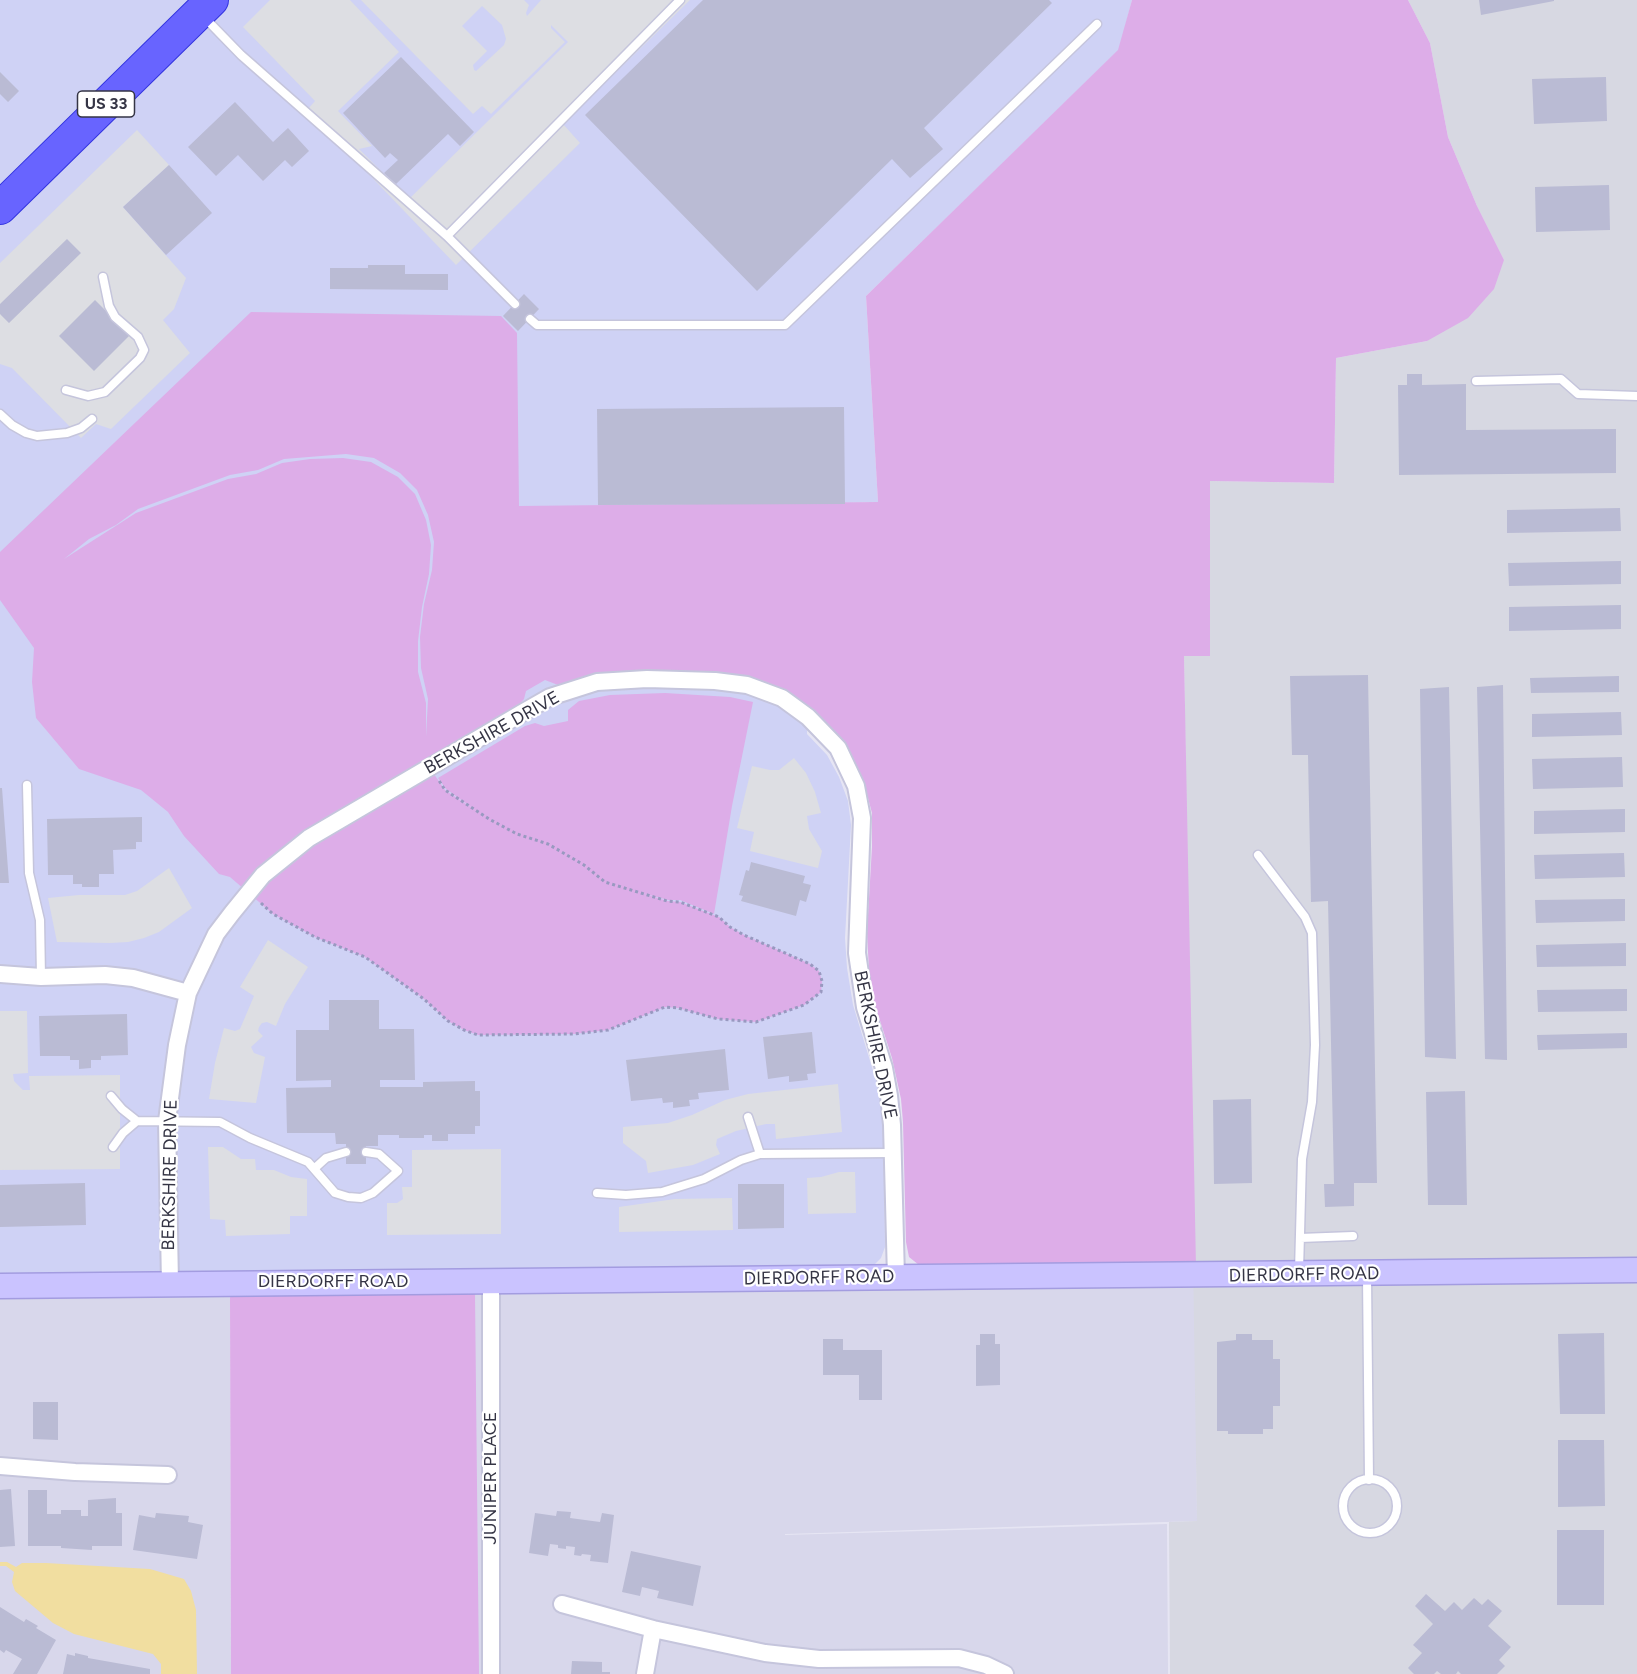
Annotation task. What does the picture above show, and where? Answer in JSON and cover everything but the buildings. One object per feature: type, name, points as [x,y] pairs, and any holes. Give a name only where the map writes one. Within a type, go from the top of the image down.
[{"type":"highway","name":"US 33","points":[[0,208],[205,6]]},
{"type":"street","name":"BERKSHIRE DRIVE","points":[[170,1284],[167,1121],[177,1045],[188,993],[216,933],[263,875],[309,838],[429,767],[550,697],[597,682],[647,679],[715,681],[747,685],[782,698],[808,717],[838,748],[856,786],[861,818],[857,953],[865,1007],[884,1068],[890,1106],[896,1278]]},
{"type":"street","points":[[0,974],[41,977],[105,975],[133,978],[188,993]]},
{"type":"street","name":"DIERDORFF ROAD","points":[[0,1286],[1637,1270]]},
{"type":"street","name":"JUNIPER PLACE","points":[[491,1281],[491,1674]]},
{"type":"street","points":[[0,1466],[75,1472],[168,1475]]},
{"type":"street","points":[[562,1604],[653,1629],[740,1649],[783,1656],[819,1659],[958,1658],[987,1665],[1005,1674]]},
{"type":"street","points":[[645,1674],[653,1629]]},
{"type":"lane","points":[[447,236],[680,0]]},
{"type":"lane","points":[[205,6],[241,55],[447,236],[515,304]]},
{"type":"lane","points":[[530,319],[537,325],[785,325],[1097,24]]},
{"type":"lane","points":[[66,390],[88,396],[105,392],[140,358],[144,350],[138,337],[115,317],[109,306],[103,277]]},
{"type":"lane","points":[[1476,381],[1561,379],[1578,394],[1637,396]]},
{"type":"lane","points":[[0,414],[19,429],[37,436],[68,433],[81,428],[92,418]]},
{"type":"lane","points":[[27,785],[29,873],[40,920],[41,977]]},
{"type":"lane","points":[[1258,855],[1305,917],[1312,933],[1315,1045],[1312,1102],[1302,1159],[1299,1275]]},
{"type":"lane","points":[[111,1096],[137,1121],[220,1122],[250,1138],[298,1157],[315,1168],[335,1193],[348,1197],[361,1198],[373,1193],[398,1171],[378,1154],[366,1152]]},
{"type":"lane","points":[[748,1117],[760,1154]]},
{"type":"lane","points":[[113,1147],[123,1133],[137,1121]]},
{"type":"lane","points":[[315,1168],[326,1158],[346,1152]]},
{"type":"lane","points":[[597,1193],[626,1195],[662,1192],[704,1179],[741,1160],[760,1154],[893,1153]]},
{"type":"lane","points":[[1300,1238],[1353,1236]]},
{"type":"lane","points":[[1367,1274],[1369,1479]]},
{"type":"lane","points":[[1369,1479],[1386,1485],[1396,1501],[1396,1510],[1388,1526],[1371,1533],[1355,1529],[1349,1523],[1343,1508],[1347,1491],[1360,1481],[1369,1479]]},
{"type":"path","points":[[248,893],[273,914],[315,937],[365,957],[424,999],[448,1021],[478,1035],[574,1034],[608,1030],[664,1007],[678,1008],[718,1019],[756,1022],[804,1005],[821,992],[822,981],[819,971],[810,963],[730,927],[719,917],[680,902],[667,901],[605,882],[584,865],[548,844],[517,834],[461,801],[445,790],[429,767]]},
{"type":"shaded area","points":[[0,0],[1132,0],[1119,50],[866,296],[878,502],[808,504],[807,734],[827,755],[848,801],[851,825],[845,938],[847,968],[853,1005],[878,1087],[884,1127],[885,1247],[881,1258],[874,1265],[867,1269],[0,1278]]},
{"type":"shaded area","points":[[270,0],[350,0],[399,52],[338,111],[372,146],[359,149],[409,199],[568,42],[551,25],[551,28],[565,42],[491,114],[482,106],[473,114],[361,0],[524,0],[529,5],[527,16],[541,0],[690,0],[563,124],[580,143],[456,265],[307,110],[315,101],[243,27]],"holes":[[[482,6],[502,25],[506,39],[504,45],[476,71],[474,70],[473,65],[487,51],[462,26]]]},
{"type":"shaded area","points":[[1132,0],[1408,0],[1430,43],[1448,137],[1477,206],[1504,260],[1494,289],[1468,318],[1427,341],[1336,358],[1334,483],[1210,481],[1210,656],[1184,656],[1196,1267],[919,1265],[909,1257],[906,1242],[901,1099],[892,1058],[873,999],[869,970],[867,933],[872,813],[864,783],[844,743],[807,705],[787,692],[749,678],[584,677],[558,685],[545,680],[526,691],[524,699],[518,706],[428,759],[429,767],[445,790],[478,812],[446,789],[438,778],[525,726],[535,723],[544,726],[568,721],[568,710],[579,701],[610,695],[665,693],[730,697],[753,702],[732,806],[714,914],[680,900],[668,900],[642,893],[667,901],[680,902],[719,917],[744,935],[810,964],[819,971],[822,981],[821,992],[804,1005],[756,1022],[718,1019],[678,1008],[665,1007],[608,1030],[574,1034],[478,1035],[448,1021],[424,999],[365,957],[315,937],[273,914],[230,877],[219,874],[184,836],[168,812],[141,790],[79,769],[36,718],[32,682],[34,648],[0,600],[0,552],[251,312],[501,316],[517,333],[519,506],[878,502],[866,296],[1118,50]],"holes":[[[346,454],[374,458],[400,473],[417,490],[428,515],[434,542],[432,570],[424,604],[420,637],[421,668],[428,699],[426,737],[426,703],[418,672],[418,641],[422,607],[429,574],[431,545],[426,520],[415,494],[398,477],[371,462],[343,458],[310,459],[282,463],[256,474],[228,479],[136,513],[64,559],[89,539],[116,525],[138,509],[230,475],[258,470],[284,459]]]},
{"type":"shaded area","points":[[1408,0],[1637,0],[1637,1674],[1170,1674],[1169,1522],[1197,1521],[1184,656],[1210,655],[1210,481],[1334,483],[1336,358],[1427,341],[1504,260],[1477,206],[1448,137],[1430,43]]},
{"type":"shaded area","points":[[137,130],[169,165],[123,207],[186,278],[174,309],[163,320],[190,353],[111,429],[96,424],[81,438],[12,368],[0,364],[0,263]]},
{"type":"shaded area","points":[[794,758],[806,773],[821,813],[807,816],[809,829],[822,851],[818,868],[750,851],[754,832],[737,828],[752,766],[779,770]]},
{"type":"shaded area","points":[[169,868],[192,908],[159,932],[128,942],[57,942],[48,898],[125,895],[137,891]]},
{"type":"shaded area","points":[[268,940],[308,967],[285,1004],[276,1026],[267,1022],[262,1023],[258,1031],[263,1036],[251,1047],[254,1053],[265,1057],[256,1103],[209,1099],[224,1028],[235,1031],[240,1029],[254,996],[240,987]]},
{"type":"shaded area","points":[[0,1011],[27,1011],[28,1073],[13,1074],[14,1081],[23,1090],[30,1090],[29,1076],[120,1075],[120,1169],[0,1170]]},
{"type":"shaded area","points":[[838,1084],[842,1132],[776,1139],[775,1124],[766,1124],[736,1131],[717,1139],[716,1145],[720,1154],[693,1165],[648,1173],[646,1161],[623,1143],[623,1127],[668,1123],[725,1100],[748,1094]]},
{"type":"shaded area","points":[[208,1147],[223,1147],[241,1159],[255,1159],[256,1170],[274,1170],[291,1177],[307,1179],[307,1216],[290,1216],[290,1234],[226,1236],[225,1220],[210,1219]]},
{"type":"shaded area","points":[[501,1149],[501,1234],[387,1235],[387,1203],[397,1203],[403,1199],[402,1187],[412,1187],[412,1150]]},
{"type":"shaded area","points":[[839,1172],[855,1172],[856,1213],[808,1214],[807,1178]]},
{"type":"shaded area","points":[[732,1198],[733,1230],[619,1232],[619,1207],[675,1199]]},
{"type":"shaded area","points":[[1195,1285],[1197,1521],[785,1534],[783,1447],[785,1535],[1167,1524],[1168,1674],[233,1674],[231,1288]]},
{"type":"shaded area","points":[[230,1293],[231,1674],[0,1674],[0,1296]]},
{"type":"shaded area","points":[[230,1293],[475,1294],[479,1674],[231,1674]]},
{"type":"shaded area","points":[[0,1562],[7,1562],[16,1567],[22,1563],[46,1563],[150,1569],[184,1579],[191,1591],[196,1610],[197,1674],[161,1674],[161,1664],[153,1654],[74,1634],[53,1623],[15,1591],[12,1582],[14,1572],[6,1566],[0,1566]]}]
